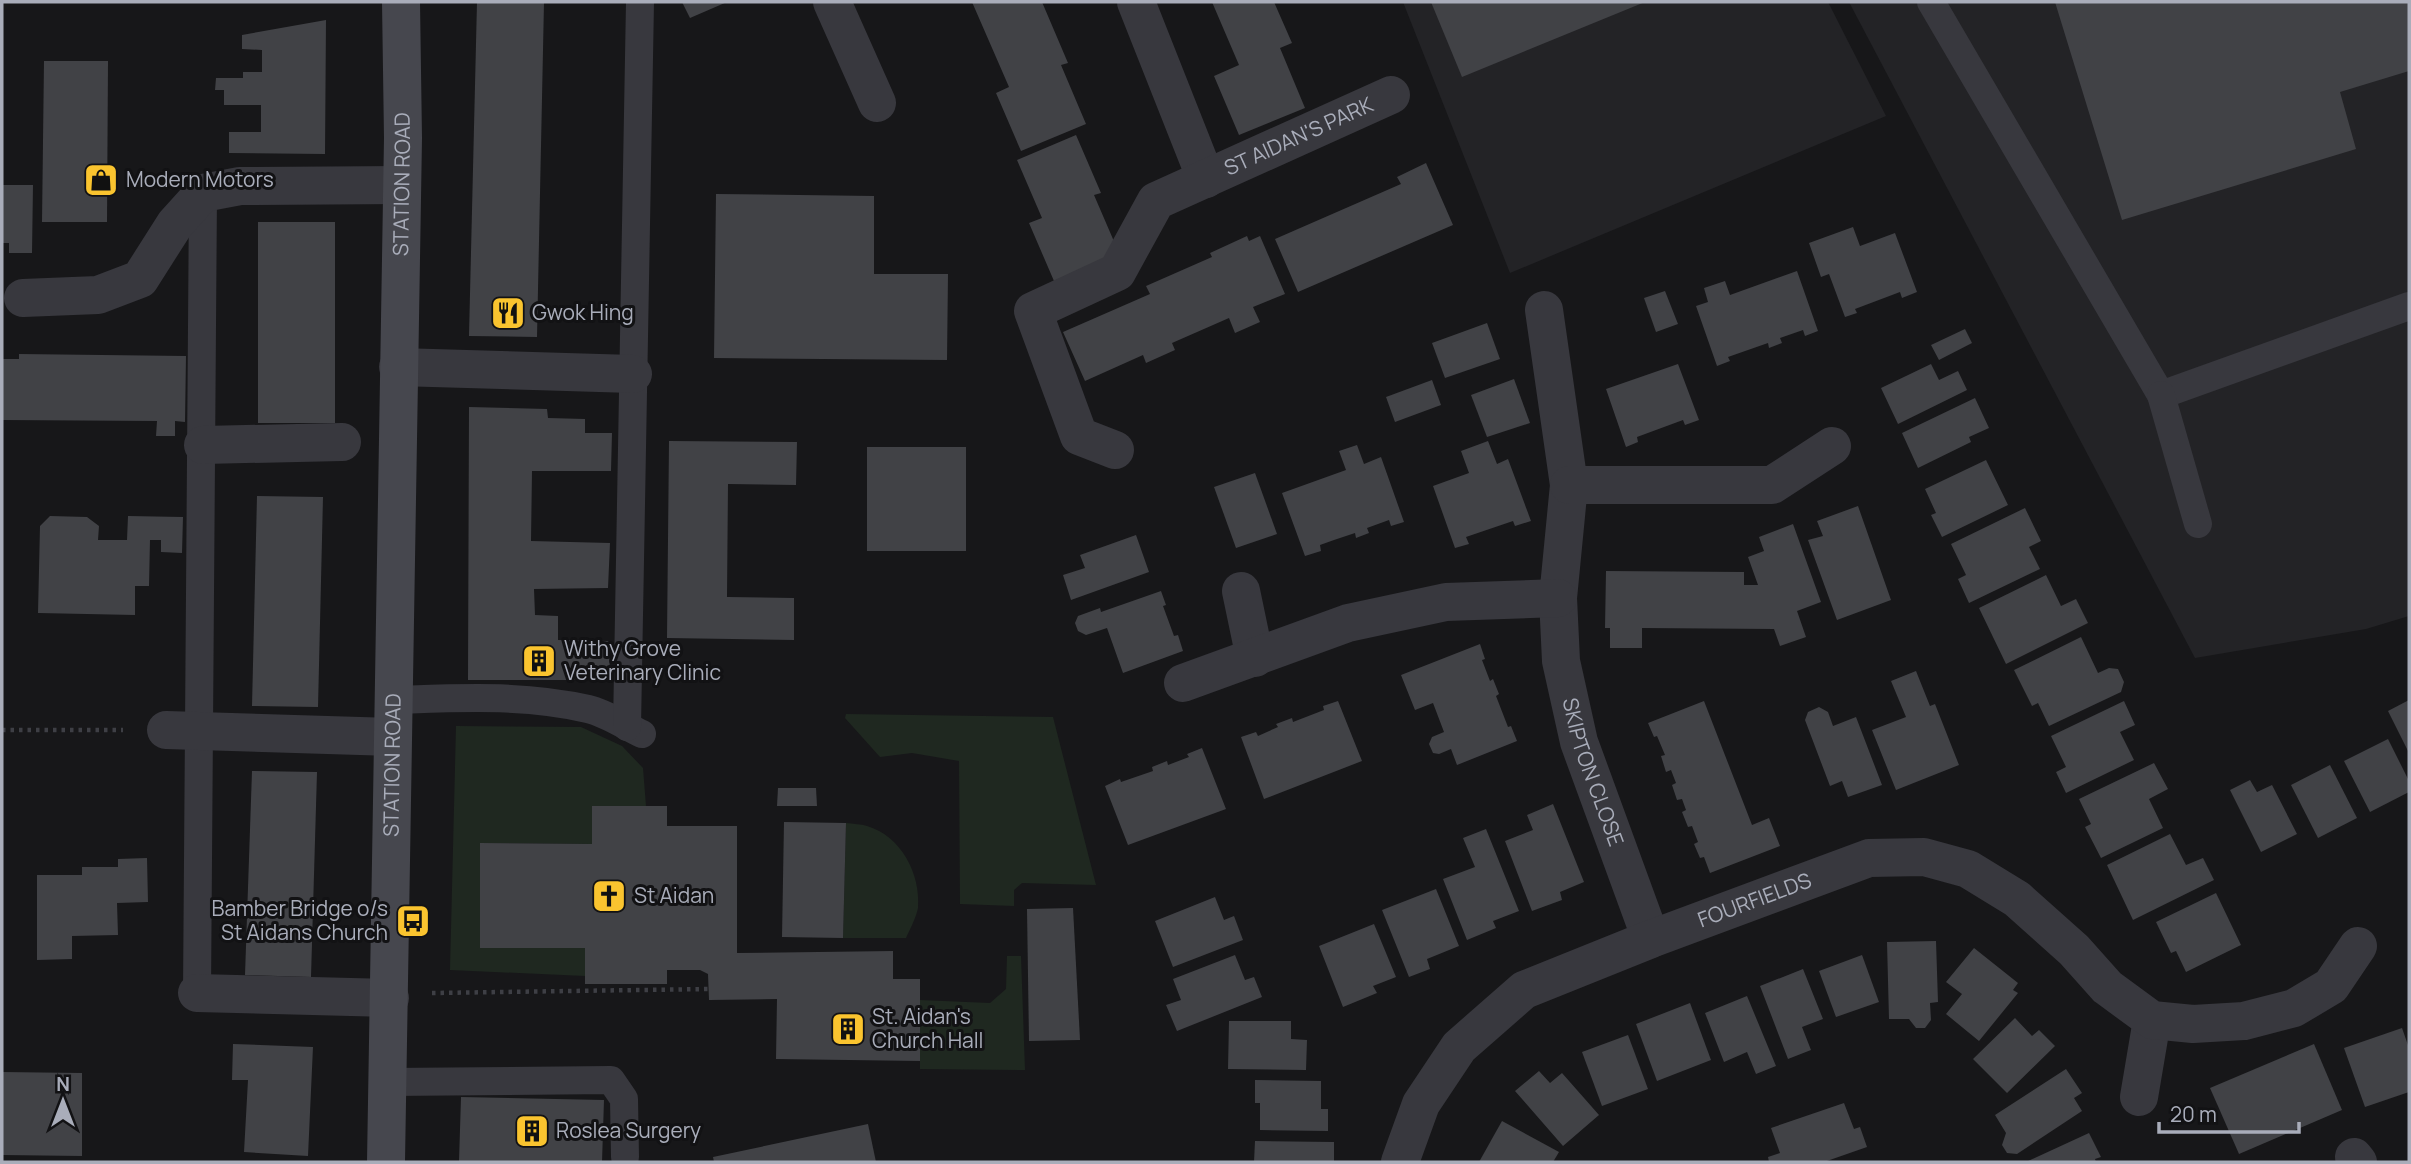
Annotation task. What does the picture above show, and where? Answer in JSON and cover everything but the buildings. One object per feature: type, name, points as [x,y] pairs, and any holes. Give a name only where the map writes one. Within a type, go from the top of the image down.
[{"type":"main road","name":"STATION ROAD","points":[[386,1162],[402,185],[401,2]]},
{"type":"street","points":[[832,2],[877,103]]},
{"type":"street","name":"ST AIDAN'S PARK","points":[[1136,2],[1206,179]]},
{"type":"street","name":"ST AIDAN'S PARK","points":[[1115,450],[1079,436],[1033,311],[1117,272],[1156,201],[1391,95]]},
{"type":"street","points":[[23,298],[98,295],[140,279],[175,224],[204,193],[240,186],[402,185]]},
{"type":"street","name":"SKIPTON CLOSE","points":[[1544,310],[1569,485],[1558,598],[1561,661],[1579,742],[1651,939]]},
{"type":"street","points":[[398,368],[633,374]]},
{"type":"street","points":[[203,445],[342,442]]},
{"type":"street","points":[[1569,485],[1772,485],[1832,446]]},
{"type":"street","points":[[1241,591],[1255,658]]},
{"type":"street","points":[[1184,683],[1348,623],[1446,602],[1558,598]]},
{"type":"street","points":[[183,730],[393,718]]},
{"type":"street","name":"FOURFIELDS","points":[[1400,1162],[1421,1104],[1460,1047],[1524,989],[1869,858],[1924,857],[1968,869],[2017,899],[2074,950],[2107,987],[2152,1020]]},
{"type":"street","points":[[2139,1097],[2152,1020],[2193,1024],[2244,1021],[2294,1008],[2331,986],[2358,946]]},
{"type":"street","points":[[197,993],[390,998]]},
{"type":"lane","points":[[393,718],[474,697],[542,701],[591,709],[636,731],[633,374],[640,2]]},
{"type":"lane","points":[[1931,2],[2161,395],[2198,524]]},
{"type":"lane","points":[[197,993],[183,730],[203,445],[204,193]]},
{"type":"lane","points":[[2161,395],[2409,306]]},
{"type":"lane","points":[[388,1082],[611,1080],[624,1099],[625,1157]]},
{"type":"path","points":[[2,730],[183,730]]},
{"type":"path","points":[[390,998],[444,991],[709,989]]},
{"type":"shaded area","points":[[1403,2],[1828,2],[1886,116],[1510,273]]},
{"type":"shaded area","points":[[1849,2],[2409,2],[2409,616],[2366,629],[2195,658]]},
{"type":"shaded area","points":[[846,714],[1053,717],[1096,885],[1022,883],[1014,890],[1014,906],[960,904],[959,761],[912,753],[880,757],[845,718]]},
{"type":"shaded area","points":[[456,726],[581,727],[622,746],[643,768],[646,806],[592,806],[592,844],[480,843],[480,947],[585,948],[585,976],[450,970]]},
{"type":"shaded area","points":[[846,823],[865,825],[879,831],[899,847],[906,858],[916,882],[918,908],[906,938],[843,938]]},
{"type":"shaded area","points":[[1007,956],[1021,956],[1025,1070],[920,1069],[920,1000],[990,1003],[1006,989]]},
{"type":"place","name":"Modern Motors","points":[[101,180]]},
{"type":"place","name":"Gwok Hing","points":[[508,313]]},
{"type":"place","name":"Withy Grove Veterinary Clinic","points":[[539,661]]},
{"type":"place","name":"St Aidan","points":[[609,896]]},
{"type":"place","name":"Bamber Bridge o/s St Aidans Church","points":[[413,921]]},
{"type":"place","name":"St. Aidan's Church Hall","points":[[848,1029]]},
{"type":"place","name":"Roslea Surgery","points":[[532,1131]]}]
